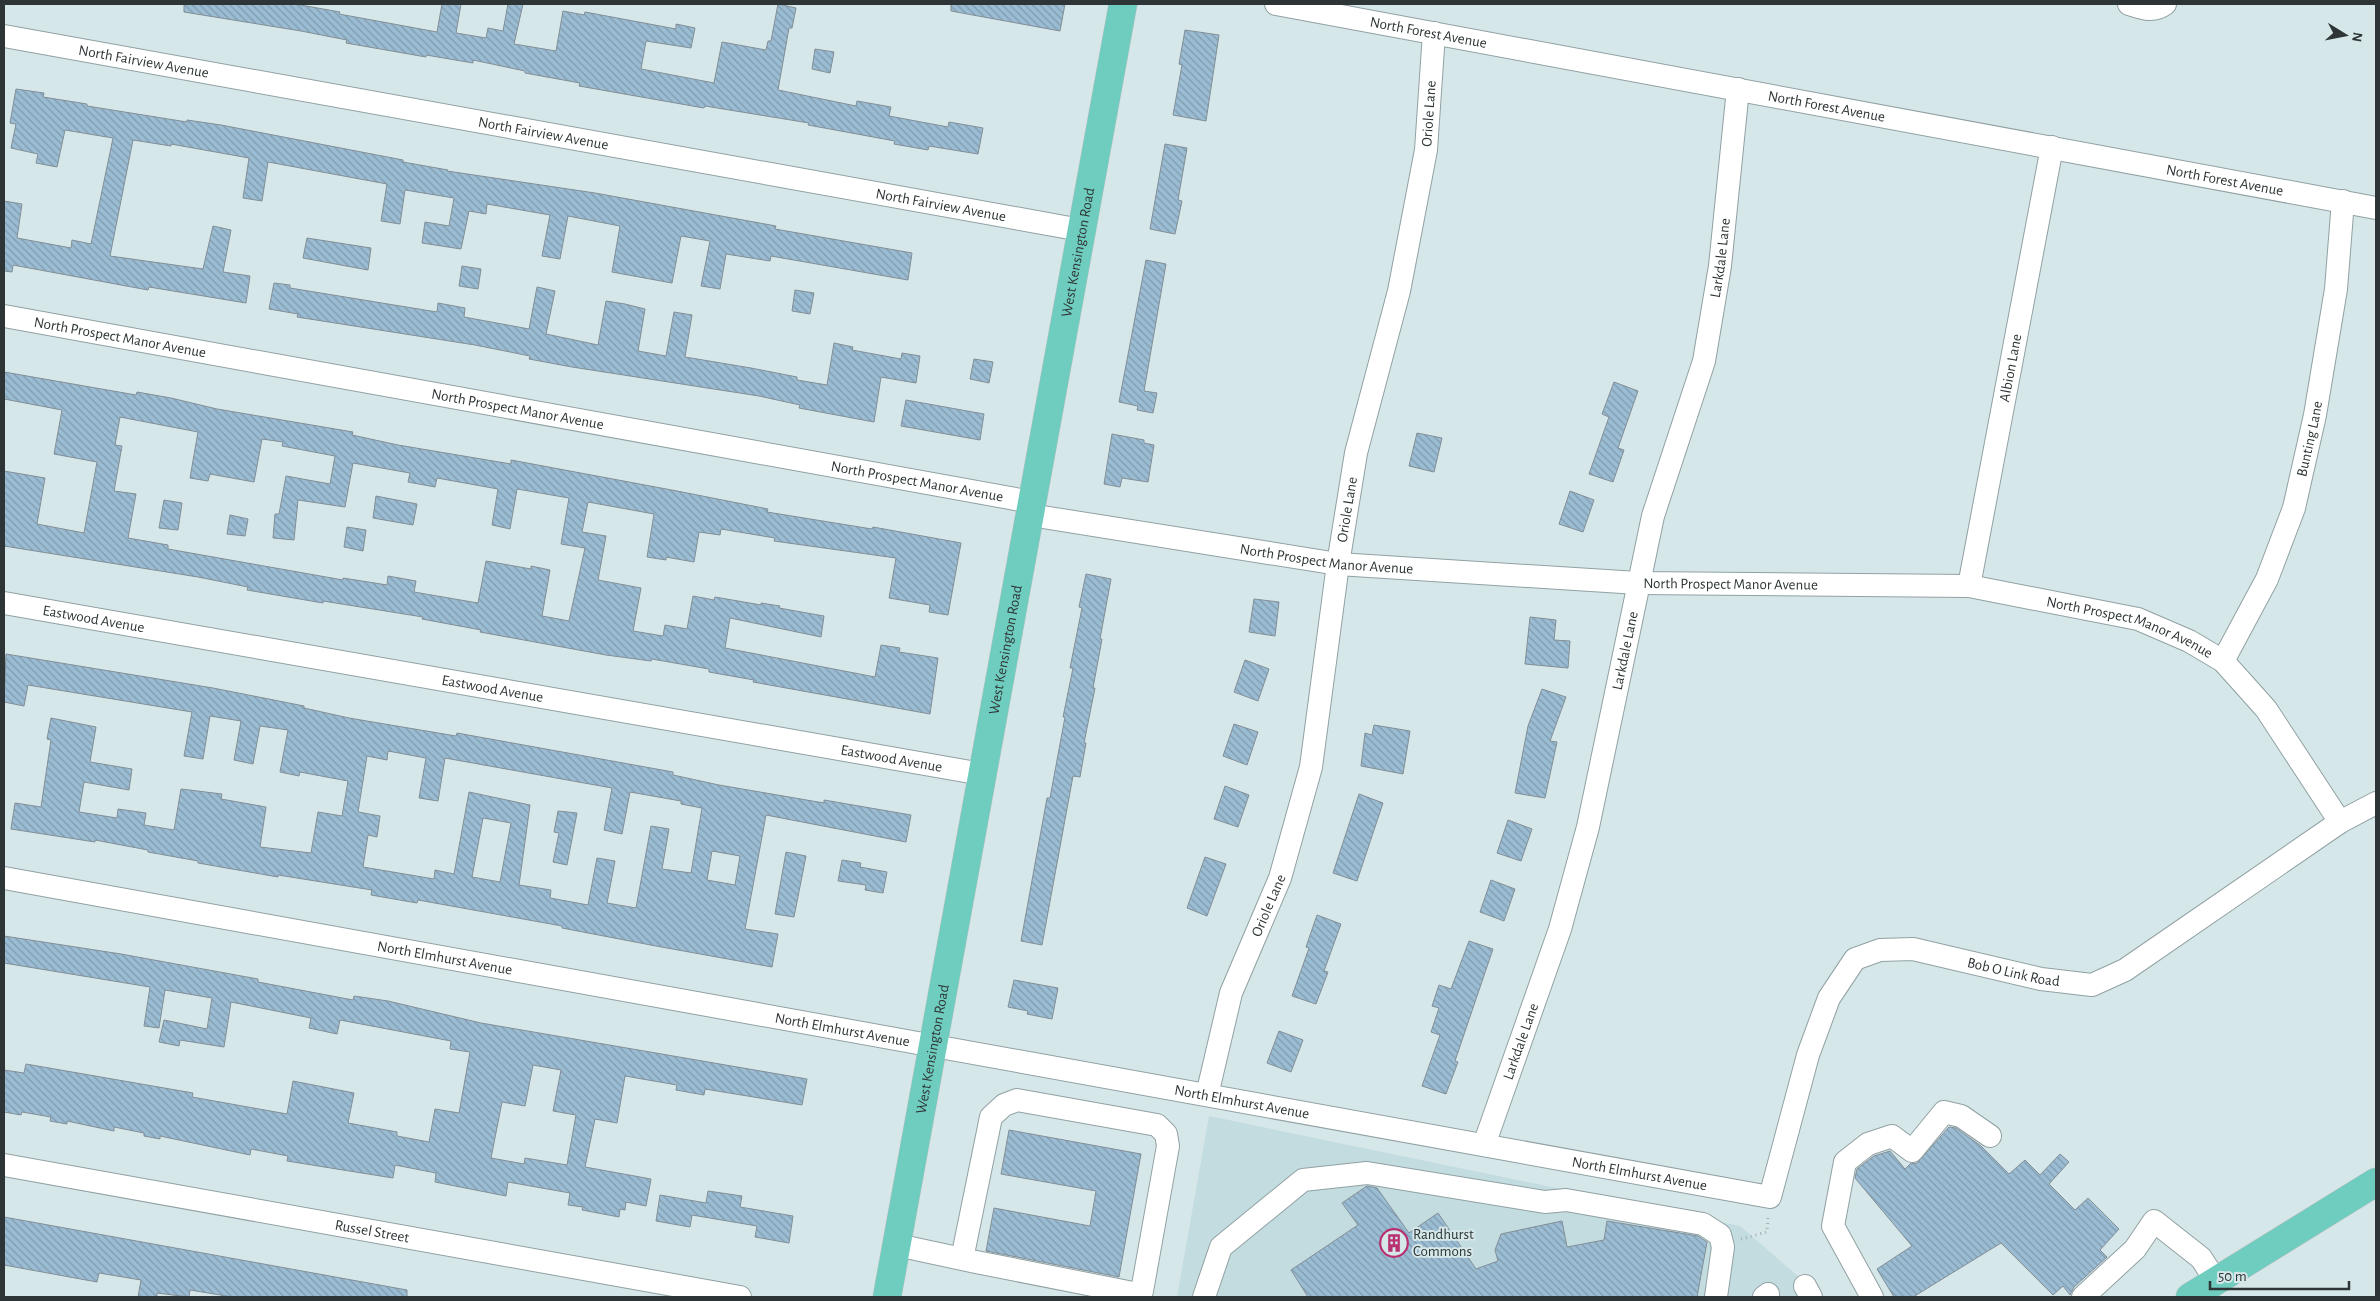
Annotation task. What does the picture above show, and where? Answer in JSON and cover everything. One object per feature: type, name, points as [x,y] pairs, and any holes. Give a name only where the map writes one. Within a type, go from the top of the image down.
[{"type":"main road","name":"West Kensington Road","points":[[887,1297],[1123,4]]},
{"type":"main road","points":[[2190,1297],[2376,1182]]},
{"type":"street","name":"North Forest Avenue","points":[[1276,4],[2376,208]]},
{"type":"street","points":[[2129,4],[2143,9],[2154,9],[2165,4]]},
{"type":"street","name":"Oriole Lane","points":[[1207,1095],[1231,993],[1280,878],[1311,767],[1338,564],[1356,453],[1399,291],[1426,150],[1434,33]]},
{"type":"street","name":"North Fairview Avenue","points":[[4,36],[1082,230]]},
{"type":"street","name":"Larkdale Lane","points":[[1484,1145],[1560,929],[1588,827],[1653,516],[1704,361],[1720,266],[1738,89]]},
{"type":"street","name":"Albion Lane","points":[[1969,586],[2052,148]]},
{"type":"street","name":"Bunting Lane","points":[[2223,661],[2267,579],[2294,508],[2315,415],[2336,289],[2343,201]]},
{"type":"street","name":"North Prospect Manor Avenue","points":[[4,316],[1338,564],[1638,583],[1969,586],[2138,619],[2189,641],[2223,661],[2266,710],[2340,822]]},
{"type":"street","name":"Eastwood Avenue","points":[[4,603],[982,774]]},
{"type":"street","name":"Bob O Link Road","points":[[1770,1197],[1808,1055],[1830,998],[1855,959],[1880,950],[1913,949],[2040,979],[2092,985],[2125,970],[2340,822],[2376,803]]},
{"type":"street","name":"North Elmhurst Avenue","points":[[4,878],[1770,1197]]},
{"type":"street","points":[[897,1245],[962,1259],[1133,1293],[1142,1291],[1168,1146],[1166,1134],[1157,1125],[1017,1100],[1004,1105],[991,1117],[962,1259]]},
{"type":"street","points":[[1872,1297],[1833,1226],[1845,1162],[1868,1144],[1892,1136],[1912,1151],[1944,1112],[1961,1116],[1990,1136]]},
{"type":"street","name":"Russel Street","points":[[4,1165],[740,1297]]},
{"type":"street","points":[[1204,1297],[1221,1247],[1303,1180],[1358,1174],[1545,1202],[1566,1200],[1703,1224],[1720,1235],[1723,1245],[1716,1297]]},
{"type":"street","points":[[2083,1297],[2135,1249],[2154,1221],[2201,1258],[2216,1281]]},
{"type":"path","points":[[1723,1245],[1767,1232],[1770,1197]]},
{"type":"shaded area","name":"Randhurst Commons","points":[[1209,1116],[1740,1226],[1822,1297],[1177,1297]]},
{"type":"building","points":[[184,4],[295,4],[437,32],[442,4],[461,4],[456,33],[486,38],[488,28],[503,31],[508,4],[523,4],[514,44],[556,51],[563,11],[584,15],[585,12],[676,29],[676,24],[695,28],[691,48],[646,41],[641,69],[714,83],[722,42],[766,50],[768,41],[771,41],[778,4],[796,8],[792,28],[789,28],[778,90],[856,106],[857,101],[891,107],[889,116],[948,127],[949,122],[983,128],[978,154],[929,146],[928,150],[894,144],[895,141],[808,125],[809,123],[705,106],[704,108],[579,86],[580,83],[525,73],[525,71],[473,60],[473,63],[426,55],[426,57],[346,43],[347,40],[301,31],[184,12]]},
{"type":"building","points":[[951,4],[1065,4],[1060,31],[951,11]]},
{"type":"building","points":[[1185,30],[1219,35],[1206,121],[1173,115],[1182,65],[1179,64]]},
{"type":"building","points":[[815,49],[834,52],[830,73],[812,69]]},
{"type":"building","points":[[16,89],[44,93],[43,97],[87,104],[87,106],[187,122],[187,120],[221,125],[403,160],[403,162],[447,171],[595,193],[776,226],[775,229],[912,253],[908,280],[771,256],[770,261],[726,254],[720,289],[701,286],[710,241],[681,236],[672,283],[612,272],[620,226],[568,216],[560,259],[542,256],[550,215],[487,204],[486,214],[469,211],[461,249],[422,243],[425,222],[449,226],[454,198],[405,190],[400,224],[381,221],[387,184],[268,162],[262,201],[243,198],[249,158],[171,144],[171,146],[133,140],[110,256],[203,269],[213,226],[231,230],[223,272],[250,276],[246,303],[149,287],[148,290],[13,265],[12,272],[4,271],[4,201],[22,204],[17,238],[71,248],[72,240],[91,244],[113,138],[65,130],[57,167],[36,163],[38,154],[11,148],[16,124],[10,123]]},
{"type":"building","points":[[1165,144],[1187,148],[1178,200],[1182,201],[1175,234],[1150,229]]},
{"type":"building","points":[[307,238],[371,248],[368,270],[303,258]]},
{"type":"building","points":[[1146,260],[1166,264],[1144,391],[1157,393],[1153,413],[1137,410],[1138,406],[1119,402]]},
{"type":"building","points":[[462,266],[481,269],[478,289],[459,286]]},
{"type":"building","points":[[274,283],[290,285],[290,288],[437,312],[438,303],[465,308],[464,317],[529,329],[537,287],[555,291],[546,334],[598,345],[606,301],[625,304],[645,309],[638,351],[666,356],[674,312],[692,315],[685,357],[797,377],[797,380],[827,385],[834,343],[853,347],[852,350],[901,359],[902,353],[920,356],[916,383],[881,377],[874,422],[799,408],[800,405],[759,396],[572,367],[529,359],[530,356],[475,345],[297,317],[298,314],[269,309]]},
{"type":"building","points":[[795,290],[814,293],[810,314],[792,311]]},
{"type":"building","points":[[974,359],[993,362],[989,383],[970,379]]},
{"type":"building","points":[[4,372],[136,395],[137,392],[171,398],[217,409],[353,432],[352,435],[398,445],[511,464],[511,460],[768,509],[767,512],[872,529],[873,527],[961,543],[948,615],[929,612],[930,605],[889,598],[896,558],[774,541],[775,538],[721,529],[720,535],[699,532],[694,562],[666,557],[666,560],[647,557],[654,514],[588,502],[582,532],[606,536],[598,580],[641,588],[633,631],[663,636],[665,625],[687,629],[693,596],[714,600],[715,597],[761,605],[761,603],[824,616],[821,637],[730,618],[725,648],[875,677],[881,645],[900,648],[899,652],[938,658],[930,714],[753,682],[754,680],[709,672],[709,669],[652,659],[651,661],[606,655],[480,632],[481,630],[422,619],[423,617],[323,601],[323,603],[247,590],[248,587],[198,577],[4,546],[4,471],[45,478],[37,524],[84,533],[97,462],[54,454],[62,410],[4,399]],"holes":[[[120,417],[198,432],[190,478],[208,481],[210,474],[254,482],[262,439],[283,442],[282,446],[335,456],[330,484],[286,476],[279,514],[275,514],[273,538],[294,540],[298,500],[345,507],[353,463],[410,473],[408,482],[435,487],[437,478],[498,489],[492,525],[510,529],[517,489],[569,498],[561,544],[585,548],[569,621],[542,616],[550,570],[531,566],[531,569],[486,561],[478,603],[414,592],[416,581],[388,576],[387,585],[343,578],[343,580],[168,549],[168,545],[128,538],[136,494],[114,491],[122,446],[115,445]]]},
{"type":"building","points":[[1614,382],[1638,391],[1618,448],[1624,450],[1613,482],[1589,474],[1609,417],[1602,414]]},
{"type":"building","points":[[906,400],[984,414],[980,440],[901,426]]},
{"type":"building","points":[[1417,433],[1442,438],[1434,472],[1409,466]]},
{"type":"building","points":[[1112,434],[1144,440],[1144,443],[1154,445],[1148,482],[1122,478],[1120,487],[1104,484]]},
{"type":"building","points":[[1570,491],[1594,500],[1583,532],[1559,524]]},
{"type":"building","points":[[376,496],[417,504],[413,525],[373,518]]},
{"type":"building","points":[[164,500],[182,503],[178,530],[159,528]]},
{"type":"building","points":[[230,515],[248,519],[245,536],[227,534]]},
{"type":"building","points":[[347,527],[366,530],[363,551],[344,547]]},
{"type":"building","points":[[1086,574],[1111,579],[1100,639],[1102,639],[1093,688],[1095,688],[1084,743],[1086,743],[1080,777],[1073,776],[1042,945],[1021,941],[1047,798],[1050,798],[1065,717],[1063,717],[1073,668],[1070,668],[1082,608],[1079,607]]},
{"type":"building","points":[[1254,599],[1279,602],[1275,636],[1249,632]]},
{"type":"building","points":[[1530,617],[1556,620],[1554,640],[1570,641],[1568,668],[1525,664]]},
{"type":"building","points":[[6,654],[213,688],[304,706],[304,708],[349,718],[456,736],[457,733],[673,772],[673,775],[719,785],[824,803],[824,800],[911,815],[906,842],[766,815],[745,929],[778,934],[772,967],[418,900],[417,903],[371,895],[372,890],[278,875],[278,877],[198,863],[198,861],[95,840],[95,842],[11,829],[15,803],[41,807],[51,740],[47,739],[51,718],[96,727],[90,762],[132,769],[129,790],[84,782],[79,812],[117,818],[118,809],[146,813],[144,825],[174,830],[181,789],[222,794],[221,799],[266,807],[260,847],[311,853],[318,812],[342,816],[348,781],[300,772],[299,776],[280,772],[288,730],[260,726],[253,764],[234,760],[241,721],[210,716],[203,759],[184,756],[192,712],[28,685],[24,706],[4,702]],"holes":[[[388,751],[426,758],[419,798],[438,801],[445,758],[612,788],[604,830],[622,834],[630,792],[681,801],[681,804],[702,808],[691,873],[662,869],[669,829],[651,826],[636,908],[607,903],[615,861],[597,858],[588,905],[550,898],[551,890],[519,885],[530,805],[469,792],[454,874],[435,870],[434,879],[363,867],[368,835],[377,837],[380,816],[358,812],[367,756],[387,760]],[[483,818],[511,823],[500,882],[472,877]],[[712,851],[740,856],[735,885],[707,880]]]},
{"type":"building","points":[[1245,660],[1269,669],[1258,701],[1234,692]]},
{"type":"building","points":[[1542,689],[1566,697],[1550,741],[1557,742],[1545,798],[1515,793],[1528,726]]},
{"type":"building","points":[[1234,724],[1258,732],[1247,765],[1223,756]]},
{"type":"building","points":[[1374,725],[1410,731],[1403,774],[1361,766],[1365,733],[1372,735]]},
{"type":"building","points":[[1225,786],[1249,795],[1238,827],[1214,819]]},
{"type":"building","points":[[1359,794],[1383,803],[1357,881],[1333,873]]},
{"type":"building","points":[[558,811],[577,813],[567,865],[553,862],[559,833],[554,832]]},
{"type":"building","points":[[1508,820],[1532,829],[1521,861],[1497,853]]},
{"type":"building","points":[[786,852],[806,856],[794,917],[775,914]]},
{"type":"building","points":[[1205,857],[1226,864],[1207,916],[1187,908]]},
{"type":"building","points":[[842,860],[861,863],[860,867],[887,872],[883,893],[865,890],[866,885],[838,881]]},
{"type":"building","points":[[1491,880],[1515,889],[1504,921],[1480,912]]},
{"type":"building","points":[[1317,915],[1341,924],[1324,971],[1328,972],[1316,1004],[1292,996],[1309,948],[1306,947]]},
{"type":"building","points":[[4,936],[121,954],[258,979],[258,982],[353,1000],[354,996],[388,1001],[481,1023],[807,1079],[802,1105],[705,1089],[704,1095],[676,1090],[677,1085],[625,1076],[617,1123],[595,1119],[585,1167],[651,1179],[646,1206],[626,1202],[625,1210],[620,1209],[619,1217],[582,1210],[583,1207],[568,1205],[570,1193],[508,1182],[506,1196],[435,1182],[436,1173],[395,1165],[393,1178],[287,1161],[288,1156],[251,1149],[250,1155],[160,1136],[160,1139],[144,1136],[144,1133],[114,1127],[114,1131],[67,1121],[67,1124],[50,1121],[51,1117],[22,1112],[21,1115],[4,1112],[4,1070],[24,1073],[26,1064],[193,1093],[192,1097],[287,1114],[293,1081],[354,1093],[348,1123],[397,1132],[397,1136],[429,1142],[435,1109],[459,1113],[470,1052],[450,1049],[451,1041],[340,1020],[337,1034],[309,1028],[311,1018],[231,1002],[224,1047],[180,1040],[179,1046],[159,1042],[164,1020],[207,1029],[212,998],[165,990],[159,1028],[144,1026],[150,987],[4,963]],"holes":[[[533,1065],[561,1070],[553,1111],[576,1115],[567,1165],[525,1158],[524,1164],[491,1158],[502,1102],[525,1106]]]},
{"type":"building","points":[[1469,941],[1493,949],[1455,1061],[1458,1062],[1446,1094],[1422,1086],[1440,1035],[1431,1032],[1439,1008],[1432,1006],[1439,985],[1451,989]]},
{"type":"building","points":[[1014,980],[1058,988],[1052,1019],[1027,1014],[1028,1011],[1008,1007]]},
{"type":"building","points":[[1279,1031],[1303,1040],[1291,1072],[1267,1063]]},
{"type":"building","points":[[1949,1127],[1956,1128],[1981,1146],[2009,1174],[2025,1160],[2040,1175],[2060,1154],[2069,1162],[2049,1184],[2075,1210],[2088,1198],[2119,1229],[2100,1250],[2107,1257],[2074,1287],[2070,1295],[2063,1286],[2053,1295],[2001,1243],[1913,1297],[1894,1297],[1877,1269],[1912,1246],[1855,1178],[1857,1169],[1874,1156],[1890,1151],[1905,1169],[1910,1164],[1917,1163]]},
{"type":"building","points":[[1009,1130],[1141,1154],[1119,1277],[986,1251],[994,1208],[1090,1226],[1096,1191],[1001,1174]]},
{"type":"building","name":"Randhurst Commons","points":[[1367,1186],[1377,1188],[1409,1233],[1438,1213],[1476,1269],[1498,1261],[1495,1250],[1501,1234],[1562,1221],[1567,1247],[1604,1240],[1607,1221],[1698,1236],[1707,1242],[1697,1297],[1308,1297],[1291,1270],[1358,1225],[1342,1203]]},
{"type":"building","points":[[708,1191],[742,1196],[740,1207],[793,1216],[789,1243],[755,1237],[757,1226],[692,1215],[690,1227],[656,1221],[660,1195],[706,1203]]},
{"type":"building","points":[[4,1217],[407,1290],[407,1297],[232,1297],[190,1290],[189,1297],[157,1293],[157,1297],[138,1297],[141,1280],[99,1273],[97,1282],[4,1265]]},
{"type":"place","name":"Randhurst Commons","points":[[1394,1243]]}]
